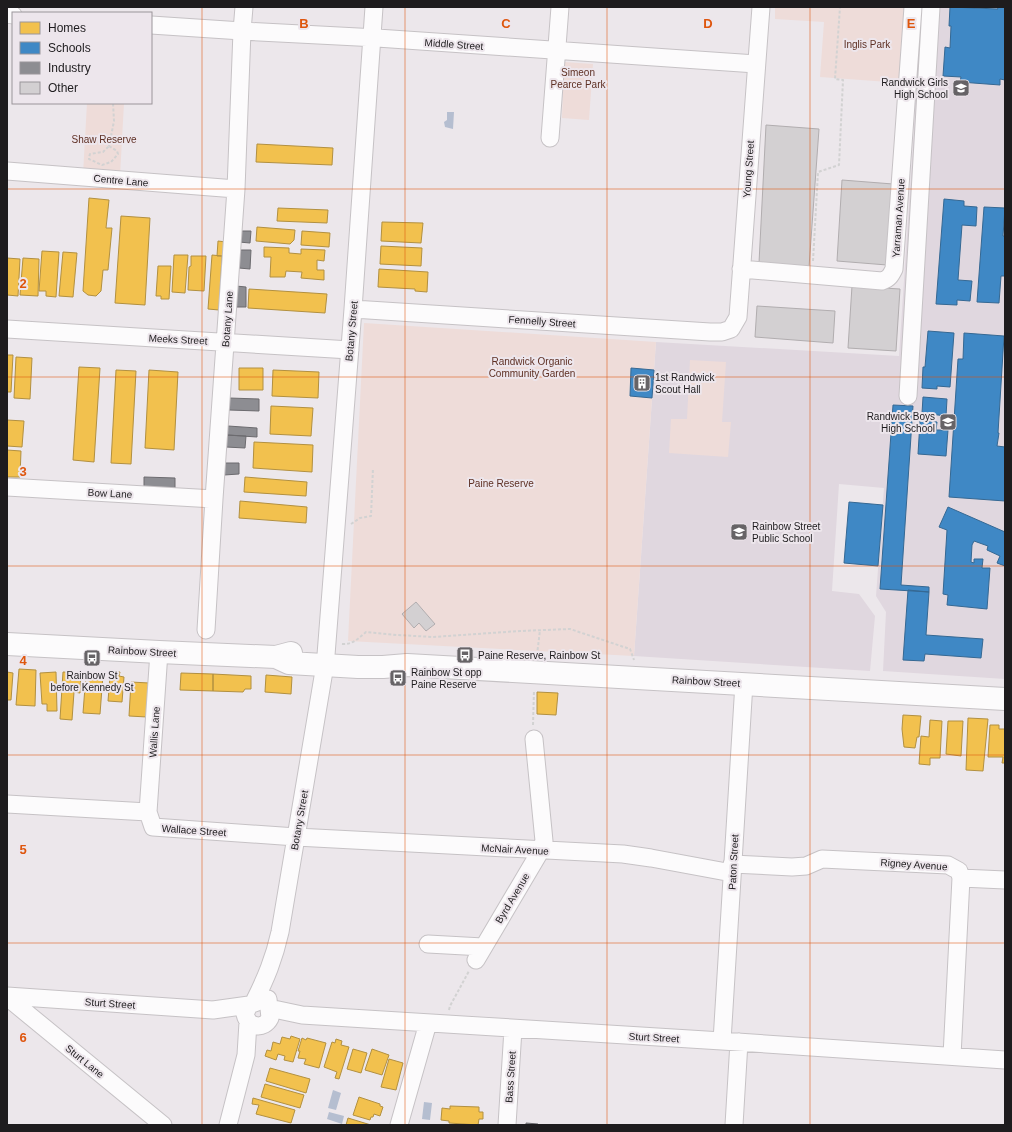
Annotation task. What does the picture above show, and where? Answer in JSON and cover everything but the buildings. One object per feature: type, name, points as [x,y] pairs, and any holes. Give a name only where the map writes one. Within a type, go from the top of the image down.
[{"type":"main road","name":"Rainbow Street","points":[[7,644],[276,657],[291,653],[331,655],[383,667],[407,664],[1005,699]]},
{"type":"street","name":"Botany Lane","points":[[206,630],[236,189],[244,7]]},
{"type":"street","name":"Botany Street","points":[[228,1125],[280,932],[296,837],[331,655],[350,350],[374,7]]},
{"type":"street","points":[[550,138],[560,7]]},
{"type":"street","name":"Young Street","points":[[731,329],[738,317],[761,7]]},
{"type":"street","name":"Yarraman Avenue","points":[[741,269],[882,281],[891,276],[894,269],[913,7]]},
{"type":"street","points":[[908,396],[931,7]]},
{"type":"street","name":"Middle Street","points":[[152,25],[756,64]]},
{"type":"street","name":"Centre Lane","points":[[7,171],[236,189]]},
{"type":"street","name":"Fennelly Street","points":[[353,309],[710,332],[722,332],[731,329]]},
{"type":"street","name":"Meeks Street","points":[[7,329],[350,350]]},
{"type":"street","name":"Bow Lane","points":[[7,488],[214,499]]},
{"type":"street","name":"Wallis Lane","points":[[148,812],[159,652]]},
{"type":"street","name":"Paton Street","points":[[722,1041],[744,684]]},
{"type":"street","name":"Byrd Avenue","points":[[479,953],[541,850],[544,841],[534,738]]},
{"type":"street","points":[[7,804],[148,812]]},
{"type":"street","name":"Wallace Street","points":[[148,812],[153,827],[296,837]]},
{"type":"street","name":"McNair Avenue","points":[[296,837],[622,854],[732,868]]},
{"type":"street","name":"Rigney Avenue","points":[[732,868],[806,866],[822,859],[948,865],[958,871],[961,878]]},
{"type":"street","points":[[952,1056],[961,878],[1005,880]]},
{"type":"street","points":[[428,944],[479,953]]},
{"type":"street","name":"Sturt Street","points":[[7,996],[259,1014],[302,1015],[513,1028],[1005,1060]]},
{"type":"street","name":"Sturt Lane","points":[[7,996],[163,1125]]},
{"type":"street","points":[[399,1125],[428,1023]]},
{"type":"street","name":"Bass Street","points":[[507,1125],[513,1028]]},
{"type":"street","points":[[734,1125],[739,1042]]},
{"type":"path","points":[[812,275],[818,172],[839,165],[843,80],[835,79],[840,7]]},
{"type":"path","points":[[109,146],[115,148],[118,154],[111,162],[102,165],[89,159],[88,157],[90,154],[103,152],[109,146],[114,121],[113,104]]},
{"type":"path","points":[[351,524],[360,518],[371,516],[373,468]]},
{"type":"path","points":[[331,655],[347,644],[357,640],[366,632],[432,637],[570,629],[630,649],[634,660]]},
{"type":"path","points":[[534,738],[533,714],[540,630]]},
{"type":"path","points":[[446,1024],[450,1006],[479,953]]},
{"type":"shaded area","points":[[922,7],[1005,7],[1005,679],[883,671],[886,612],[876,596],[884,488],[839,484],[832,591],[859,594],[875,616],[870,671],[634,656],[656,342],[899,356]]},
{"type":"green space","name":"Inglis Park","points":[[775,7],[907,7],[902,83],[820,77],[824,22],[775,19]]},
{"type":"green space","name":"Simeon Pearce Park","points":[[564,62],[593,64],[589,120],[562,118]]},
{"type":"green space","name":"Shaw Reserve","points":[[87,104],[124,104],[120,176],[83,174]]},
{"type":"green space","name":"Paine Reserve","points":[[364,323],[656,342],[634,656],[348,641]]},
{"type":"green space","points":[[690,360],[726,362],[722,422],[731,422],[728,457],[669,453],[671,419],[687,419]]},
{"type":"water","points":[[447,112],[454,112],[453,129],[445,127],[444,122],[447,120]]},
{"type":"water","points":[[333,1090],[341,1093],[336,1110],[328,1108]]},
{"type":"water","points":[[424,1102],[432,1103],[430,1120],[422,1119]]},
{"type":"water","points":[[329,1112],[344,1116],[342,1124],[327,1119]]},
{"type":"place","name":"Randwick Girls High School","points":[[961,88]]},
{"type":"place","name":"1st Randwick Scout Hall","points":[[642,383]]},
{"type":"place","name":"Randwick Boys High School","points":[[948,422]]},
{"type":"place","name":"Rainbow Street Public School","points":[[739,532]]},
{"type":"place","name":"Paine Reserve, Rainbow St","points":[[465,655]]},
{"type":"place","name":"Rainbow St before Kennedy St","points":[[92,658]]},
{"type":"place","name":"Rainbow St opp Paine Reserve","points":[[398,678]]},
{"type":"park label","name":"Randwick Organic Community Garden","points":[[532,366]]}]
